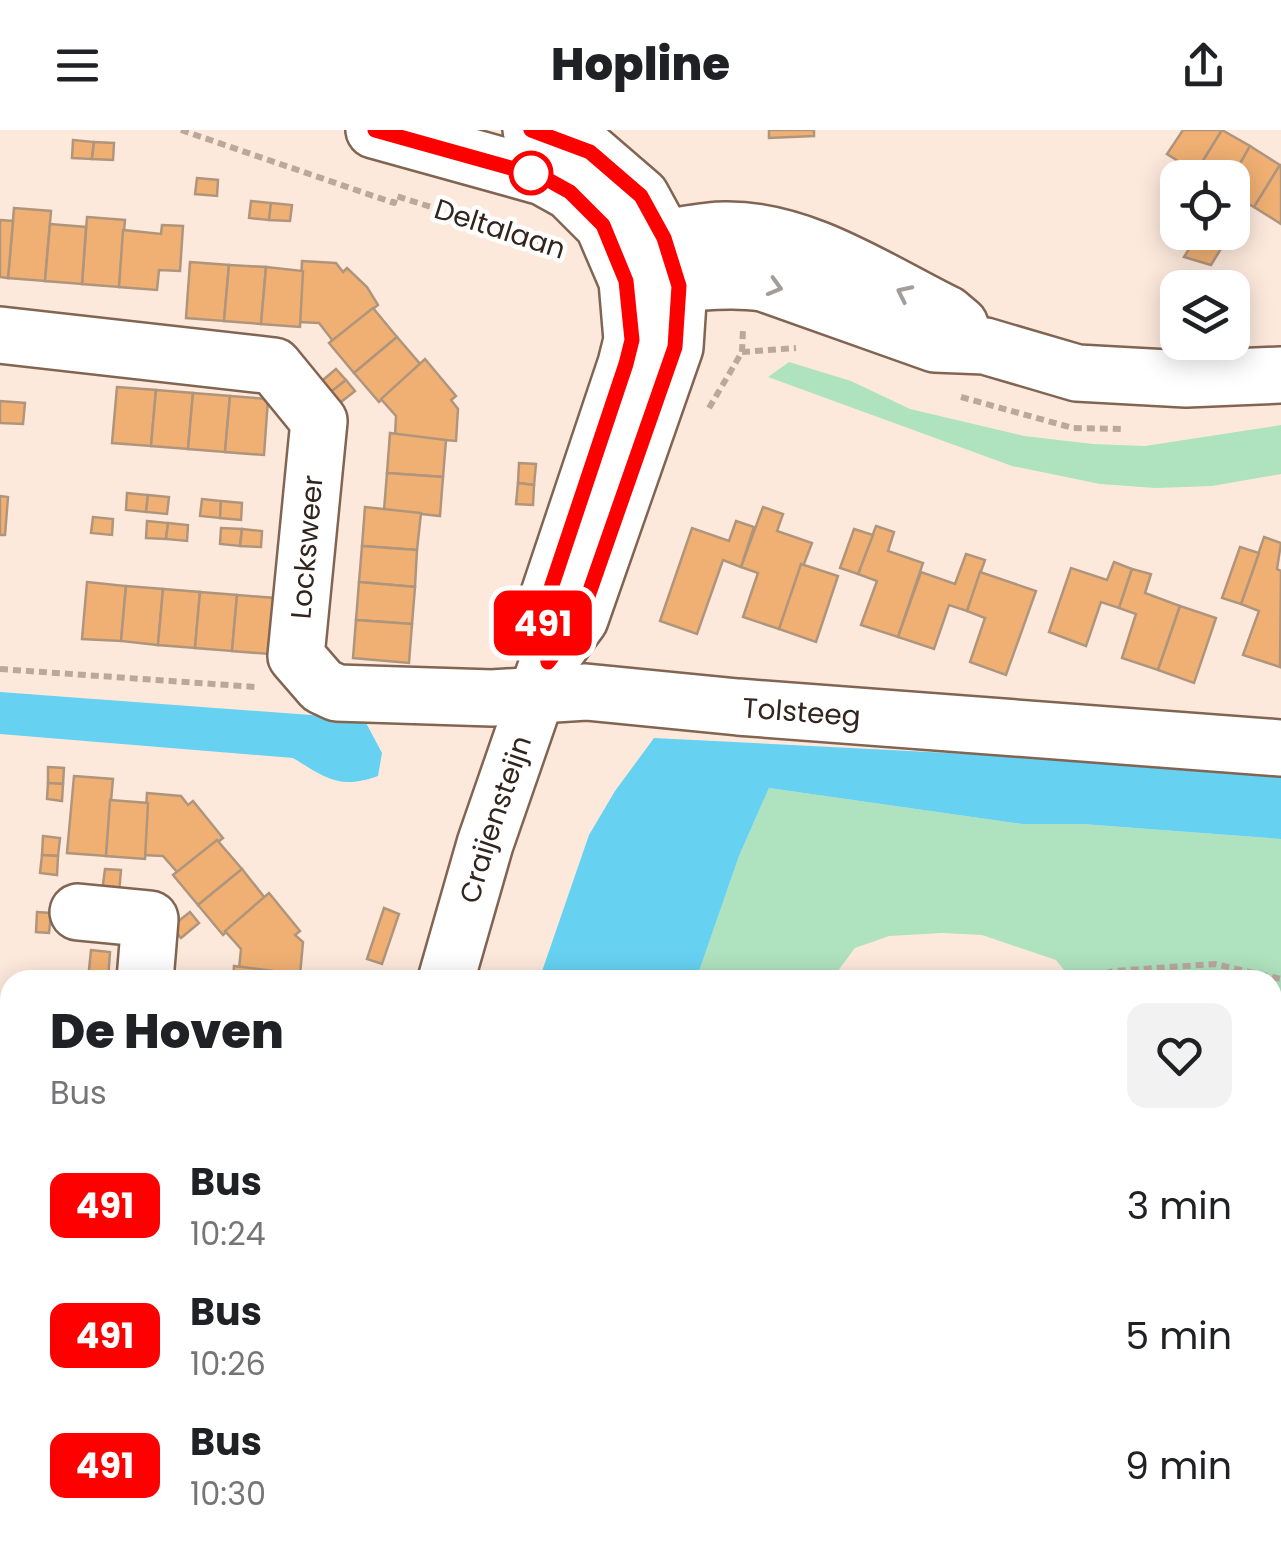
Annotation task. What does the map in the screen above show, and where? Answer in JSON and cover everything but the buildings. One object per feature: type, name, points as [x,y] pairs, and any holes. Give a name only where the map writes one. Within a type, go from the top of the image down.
[{"type":"street","name":"Deltalaan","points":[[374,130],[543,177],[570,192],[656,268]]},
{"type":"street","points":[[531,130],[590,152],[641,196],[656,268],[763,283],[935,344],[985,346],[1078,374],[1186,379],[1281,375]]},
{"type":"street","name":"Craijensteijn","points":[[449,970],[485,844],[542,679],[580,619],[675,347],[656,268]]},
{"type":"street","name":"Locksweer","points":[[0,335],[274,366],[318,421],[296,656],[322,686]]},
{"type":"street","name":"Tolsteeg","points":[[322,686],[337,693],[542,679],[586,692],[738,707],[1281,748]]},
{"type":"street","points":[[78,912],[150,919],[146,970]]},
{"type":"path","name":"Deltalaan","points":[[182,130],[394,204],[396,196],[557,247]]},
{"type":"path","points":[[0,669],[260,687],[322,686]]},
{"type":"path","points":[[1128,970],[1215,964],[1241,970]]},
{"type":"green space","points":[[789,362],[851,381],[910,409],[1024,436],[1145,446],[1281,425],[1281,474],[1212,486],[1156,488],[1100,484],[1012,466],[768,377]]},
{"type":"green space","points":[[769,788],[1022,824],[1082,824],[1281,839],[1281,970],[1064,970],[1056,960],[982,935],[942,933],[889,936],[855,948],[838,970],[699,970],[739,856]]},
{"type":"water","points":[[0,692],[364,719],[382,753],[378,776],[343,782],[293,758],[0,734]]},
{"type":"water","points":[[654,738],[1281,770],[1281,839],[1082,824],[1022,824],[769,788],[739,856],[699,970],[542,970],[589,835]]},
{"type":"bus line","name":"491","points":[[375,130],[543,177],[570,192],[603,225],[626,281],[632,340],[542,615],[548,662],[580,619],[667,370],[675,347],[679,286],[664,238],[641,196],[590,152],[531,130]]}]
